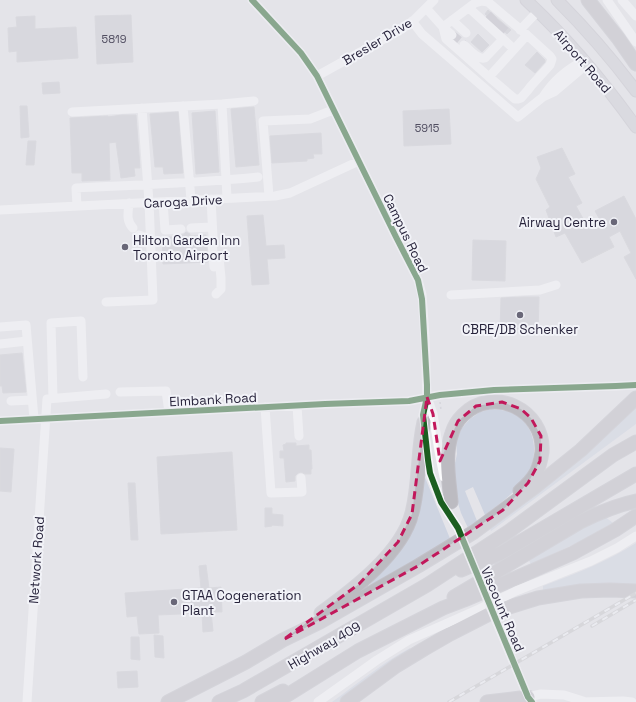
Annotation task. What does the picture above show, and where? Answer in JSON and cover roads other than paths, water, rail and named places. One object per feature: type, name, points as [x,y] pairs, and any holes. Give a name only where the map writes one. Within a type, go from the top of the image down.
[{"type":"highway","points":[[588,0],[636,64]]},
{"type":"highway","points":[[168,702],[246,662],[283,640],[320,622],[474,532],[535,487],[581,450],[636,398]]},
{"type":"highway","points":[[451,502],[447,456],[451,433],[454,427],[461,417],[473,408],[488,402],[502,402],[521,409],[531,418],[539,430],[542,449],[536,472],[503,510]]},
{"type":"highway","points":[[283,640],[336,602],[358,584],[374,570],[398,542],[409,523],[412,514],[421,434],[424,422]]},
{"type":"highway","points":[[614,455],[636,434]]},
{"type":"highway","points":[[427,585],[508,532],[614,455],[636,442]]},
{"type":"highway","points":[[427,585],[501,553],[636,474]]},
{"type":"highway","points":[[443,608],[450,599],[572,526],[601,512],[636,501]]},
{"type":"highway","points":[[443,608],[516,578],[573,552],[615,530],[636,516]]},
{"type":"highway","name":"Highway 409","points":[[219,702],[244,691],[427,585]]},
{"type":"highway","points":[[347,702],[396,666],[450,634],[493,612],[538,598],[581,591],[636,591]]},
{"type":"highway","name":"Highway 409","points":[[276,702],[358,651],[443,608]]},
{"type":"highway","points":[[262,702],[280,692],[296,686],[302,686]]},
{"type":"highway","points":[[288,702],[302,686]]},
{"type":"highway","points":[[231,702],[244,691]]},
{"type":"highway","points":[[487,702],[532,701]]},
{"type":"main road","name":"Airport Road","points":[[526,0],[585,60],[636,127]]},
{"type":"main road","name":"Airport Road","points":[[557,0],[615,64],[636,91]]},
{"type":"street","name":"Campus Road","points":[[252,0],[301,53],[317,76],[418,280],[422,299],[427,397],[423,415],[430,473],[441,502],[458,528]]},
{"type":"street","name":"Bresler Drive","points":[[317,76],[402,29],[412,22],[434,0]]},
{"type":"street","points":[[607,0],[636,42]]},
{"type":"street","points":[[622,0],[636,16]]},
{"type":"street","points":[[443,26],[475,3],[482,1],[488,2],[497,24],[514,49]]},
{"type":"street","points":[[426,8],[452,35]]},
{"type":"street","points":[[466,50],[487,75],[515,99],[521,98],[550,64],[552,59],[523,33],[497,24],[469,8]]},
{"type":"street","points":[[477,82],[487,75],[514,49],[538,11]]},
{"type":"street","points":[[452,20],[466,33]]},
{"type":"street","points":[[412,22],[422,34],[518,117],[543,96],[549,87],[575,65],[585,60]]},
{"type":"street","points":[[443,26],[446,39],[482,59],[485,58],[497,24]]},
{"type":"street","points":[[72,112],[254,101]]},
{"type":"street","points":[[222,104],[227,198]]},
{"type":"street","points":[[184,106],[191,200]]},
{"type":"street","points":[[106,302],[153,300],[149,202],[142,108]]},
{"type":"street","points":[[269,196],[263,121],[310,119],[333,110]]},
{"type":"street","name":"Caroga Drive","points":[[0,210],[269,196],[290,193],[359,161]]},
{"type":"street","points":[[77,206],[76,188],[189,183],[258,177]]},
{"type":"street","points":[[211,199],[213,237],[216,240],[214,267]]},
{"type":"street","points":[[162,202],[165,230],[180,229]]},
{"type":"street","points":[[128,204],[129,225],[136,231],[150,238]]},
{"type":"street","points":[[191,228],[212,227]]},
{"type":"street","points":[[215,254],[221,278],[221,289],[216,294]]},
{"type":"street","points":[[451,295],[540,290],[556,285]]},
{"type":"street","points":[[83,377],[81,321],[51,323],[53,398],[106,394]]},
{"type":"street","points":[[0,327],[26,325],[34,419]]},
{"type":"street","points":[[0,344],[27,341]]},
{"type":"street","name":"Elmbank Road","points":[[0,421],[409,401],[427,397],[494,390],[636,385]]},
{"type":"street","points":[[120,392],[166,391],[169,412]]},
{"type":"street","name":"Campus Road","points":[[427,397],[433,414],[442,473],[458,528]]},
{"type":"street","name":"Network Road","points":[[27,702],[45,418],[47,399],[53,398]]},
{"type":"street","points":[[11,401],[32,400]]},
{"type":"street","points":[[297,406],[299,436]]},
{"type":"street","points":[[265,407],[271,493],[302,492],[301,478]]},
{"type":"street","name":"Viscount Road","points":[[458,528],[532,701]]},
{"type":"street","points":[[318,702],[408,640],[516,592],[591,561],[617,548],[636,536]]},
{"type":"street","points":[[532,701],[541,694],[564,695],[582,702],[632,702]]},
{"type":"tunnel","points":[[488,21],[494,15]]},
{"type":"tunnel","points":[[493,27],[499,20]]},
{"type":"tunnel","points":[[499,32],[505,25]]},
{"type":"tunnel","points":[[452,35],[464,45]]},
{"type":"railway","points":[[449,702],[636,593]]},
{"type":"railway","points":[[592,626],[636,600]]},
{"type":"place","name":"Airway Centre","points":[[614,222]]},
{"type":"place","name":"Hilton Garden Inn Toronto Airport","points":[[125,247]]},
{"type":"place","name":"CBRE/DB Schenker","points":[[520,315]]},
{"type":"place","name":"GTAA Cogeneration Plant","points":[[174,602]]}]
